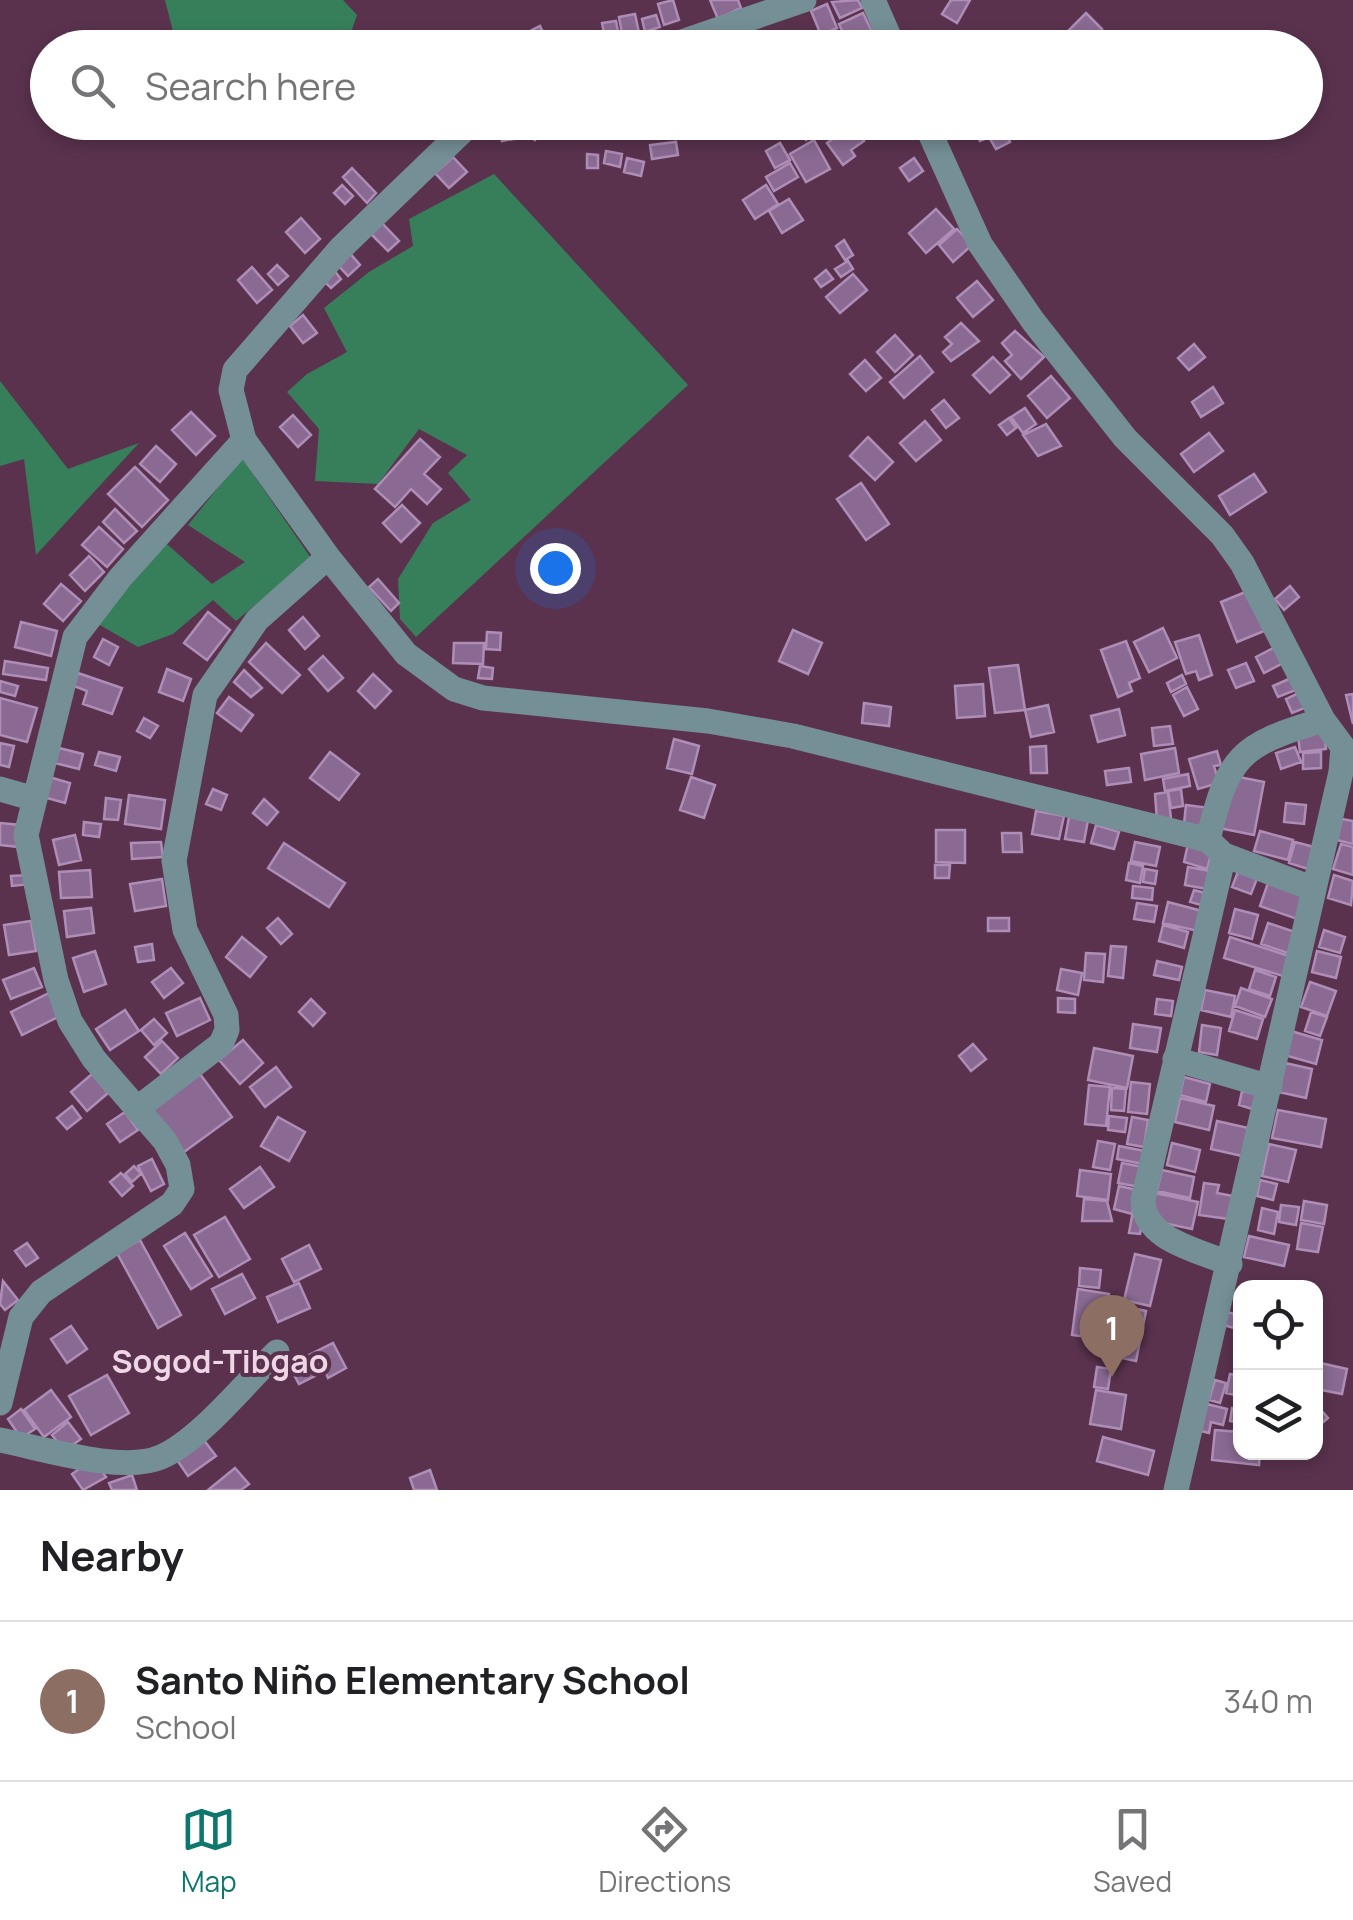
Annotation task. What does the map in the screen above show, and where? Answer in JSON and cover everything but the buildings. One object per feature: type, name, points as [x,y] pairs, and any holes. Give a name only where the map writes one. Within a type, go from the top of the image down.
[{"type":"street","points":[[716,30],[804,0]]},
{"type":"street","points":[[873,0],[886,30]]},
{"type":"street","points":[[453,140],[341,248],[235,370],[231,390],[244,440],[328,557],[406,654],[430,675],[469,694],[504,702],[708,721],[793,736],[1216,848],[1314,889]]},
{"type":"street","points":[[933,140],[980,244],[1033,321],[1125,438],[1222,534],[1242,563],[1323,720],[1348,745],[1176,1490]]},
{"type":"street","points":[[0,1402],[21,1316],[40,1292],[172,1204],[182,1189],[171,1153],[94,1059],[70,1021],[56,980],[26,835],[75,637],[120,578],[244,440]]},
{"type":"street","points":[[138,1108],[221,1044],[228,1030],[226,1016],[185,930],[174,861],[205,694],[257,620],[328,557]]},
{"type":"street","points":[[1230,1264],[1152,1229],[1143,1213],[1229,767],[1261,744],[1323,720]]},
{"type":"street","points":[[0,789],[35,798]]},
{"type":"street","points":[[1175,1060],[1270,1087]]},
{"type":"street","points":[[0,1440],[116,1461],[160,1457],[196,1430],[277,1352]]},
{"type":"green space","points":[[165,0],[343,0],[357,15],[352,30],[173,30]]},
{"type":"green space","points":[[494,174],[688,385],[416,637],[400,619],[398,579],[433,523],[471,500],[448,473],[467,455],[419,429],[378,484],[315,481],[319,429],[287,392],[307,374],[347,352],[324,308],[369,272],[413,246],[409,219]]},
{"type":"green space","points":[[0,381],[68,469],[139,443],[36,555],[24,459],[0,466]]},
{"type":"green space","points":[[242,458],[311,558],[236,621],[213,600],[173,634],[138,647],[98,624],[160,538],[212,584],[245,562],[188,525]]},
{"type":"place","name":"Santo Niño Elementary School","points":[[1112,1377]]},
{"type":"district","name":"Sogod-Tibgao","points":[[220,1361]]}]
